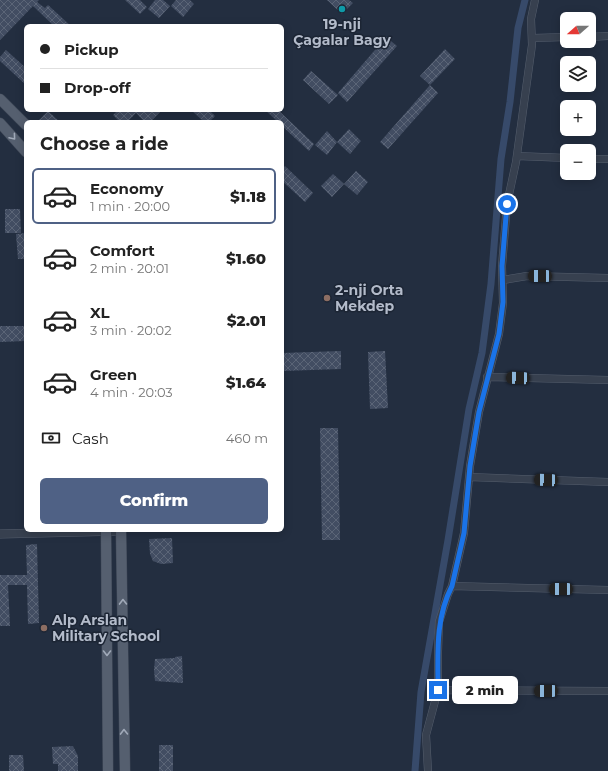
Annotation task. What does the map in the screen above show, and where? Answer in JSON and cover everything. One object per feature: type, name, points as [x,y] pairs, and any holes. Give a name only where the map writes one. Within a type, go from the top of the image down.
[{"type":"main road","points":[[0,99],[24,123]]},
{"type":"main road","points":[[0,122],[24,150]]},
{"type":"main road","points":[[106,532],[108,771]]},
{"type":"main road","points":[[121,532],[125,771]]},
{"type":"street","points":[[428,771],[426,735],[438,690],[439,622],[452,586],[464,533],[469,477],[479,412],[499,334],[503,302],[502,266],[507,204],[517,156],[533,38],[531,19],[535,0]]},
{"type":"street","points":[[596,37],[608,36]]},
{"type":"street","points":[[533,38],[560,37]]},
{"type":"street","points":[[517,156],[560,158]]},
{"type":"street","points":[[596,158],[608,159]]},
{"type":"street","points":[[503,280],[527,276],[608,278]]},
{"type":"street","points":[[487,377],[608,380]]},
{"type":"street","points":[[469,477],[608,482]]},
{"type":"street","points":[[0,534],[71,532]]},
{"type":"street","points":[[452,586],[608,590]]},
{"type":"street","points":[[438,690],[608,691]]},
{"type":"building","points":[[0,0],[39,0],[37,2],[45,8],[48,5],[69,24],[52,24],[33,6],[0,40]]},
{"type":"building","points":[[125,0],[140,0],[147,7],[140,14]]},
{"type":"building","points":[[155,0],[163,0],[170,6],[159,18],[148,9]]},
{"type":"building","points":[[176,0],[190,0],[194,4],[183,17],[171,6]]},
{"type":"building","name":"19-nji Çagalar Bagy","points":[[327,0],[349,0],[353,3],[342,14]]},
{"type":"building","points":[[386,37],[397,46],[347,102],[338,93]]},
{"type":"building","points":[[445,49],[455,59],[430,85],[420,76]]},
{"type":"building","points":[[6,50],[24,66],[24,83],[0,61],[0,57]]},
{"type":"building","points":[[311,71],[338,95],[329,104],[303,80]]},
{"type":"building","points":[[430,85],[438,93],[388,149],[380,142]]},
{"type":"building","points":[[47,112],[49,112],[58,120],[39,120]]},
{"type":"building","points":[[116,112],[136,113],[129,120],[118,120],[113,115]]},
{"type":"building","points":[[135,112],[160,112],[152,120],[143,120]]},
{"type":"building","points":[[193,112],[211,112],[215,116],[211,120],[202,120]]},
{"type":"building","points":[[267,112],[280,112],[314,144],[309,151],[284,128],[284,120],[276,120]]},
{"type":"building","points":[[349,129],[361,141],[350,154],[337,142]]},
{"type":"building","points":[[327,131],[337,142],[327,155],[315,145]]},
{"type":"building","points":[[285,166],[313,193],[305,202],[284,183]]},
{"type":"building","points":[[356,171],[368,182],[357,195],[344,184]]},
{"type":"building","points":[[333,174],[344,184],[332,197],[321,186]]},
{"type":"building","points":[[5,209],[20,209],[21,233],[5,233]]},
{"type":"building","points":[[24,233],[24,259],[18,259],[16,234]]},
{"type":"building","points":[[0,326],[24,326],[24,341],[0,342]]},
{"type":"building","points":[[341,351],[341,369],[284,371],[284,353]]},
{"type":"building","points":[[385,351],[388,408],[370,409],[368,352]]},
{"type":"building","points":[[320,428],[338,428],[340,540],[322,540]]},
{"type":"building","points":[[172,538],[173,563],[161,564],[153,561],[150,554],[149,539]]},
{"type":"building","points":[[37,544],[39,623],[28,624],[27,585],[8,585],[10,626],[0,626],[0,575],[27,575],[26,545]]},
{"type":"building","points":[[182,656],[183,683],[155,681],[155,659],[175,658]]},
{"type":"building","points":[[159,745],[173,745],[173,771],[159,771]]},
{"type":"building","points":[[73,746],[78,756],[78,771],[58,771],[58,764],[53,764],[52,747]]},
{"type":"building","points":[[9,755],[23,755],[24,771],[9,771]]},
{"type":"waterway","points":[[415,771],[421,692],[448,540],[469,409],[482,353],[491,284],[501,159],[510,102],[518,28],[525,0]]},
{"type":"place","name":"19-nji Çagalar Bagy","points":[[342,9]]},
{"type":"place","name":"2-nji Orta Mekdep","points":[[327,298]]},
{"type":"place","name":"Alp Arslan Military School","points":[[44,628]]},
{"type":"route","points":[[438,690],[439,622],[452,586],[453,575],[464,533],[467,489],[479,412],[499,334],[503,302],[502,266],[507,204]]}]
